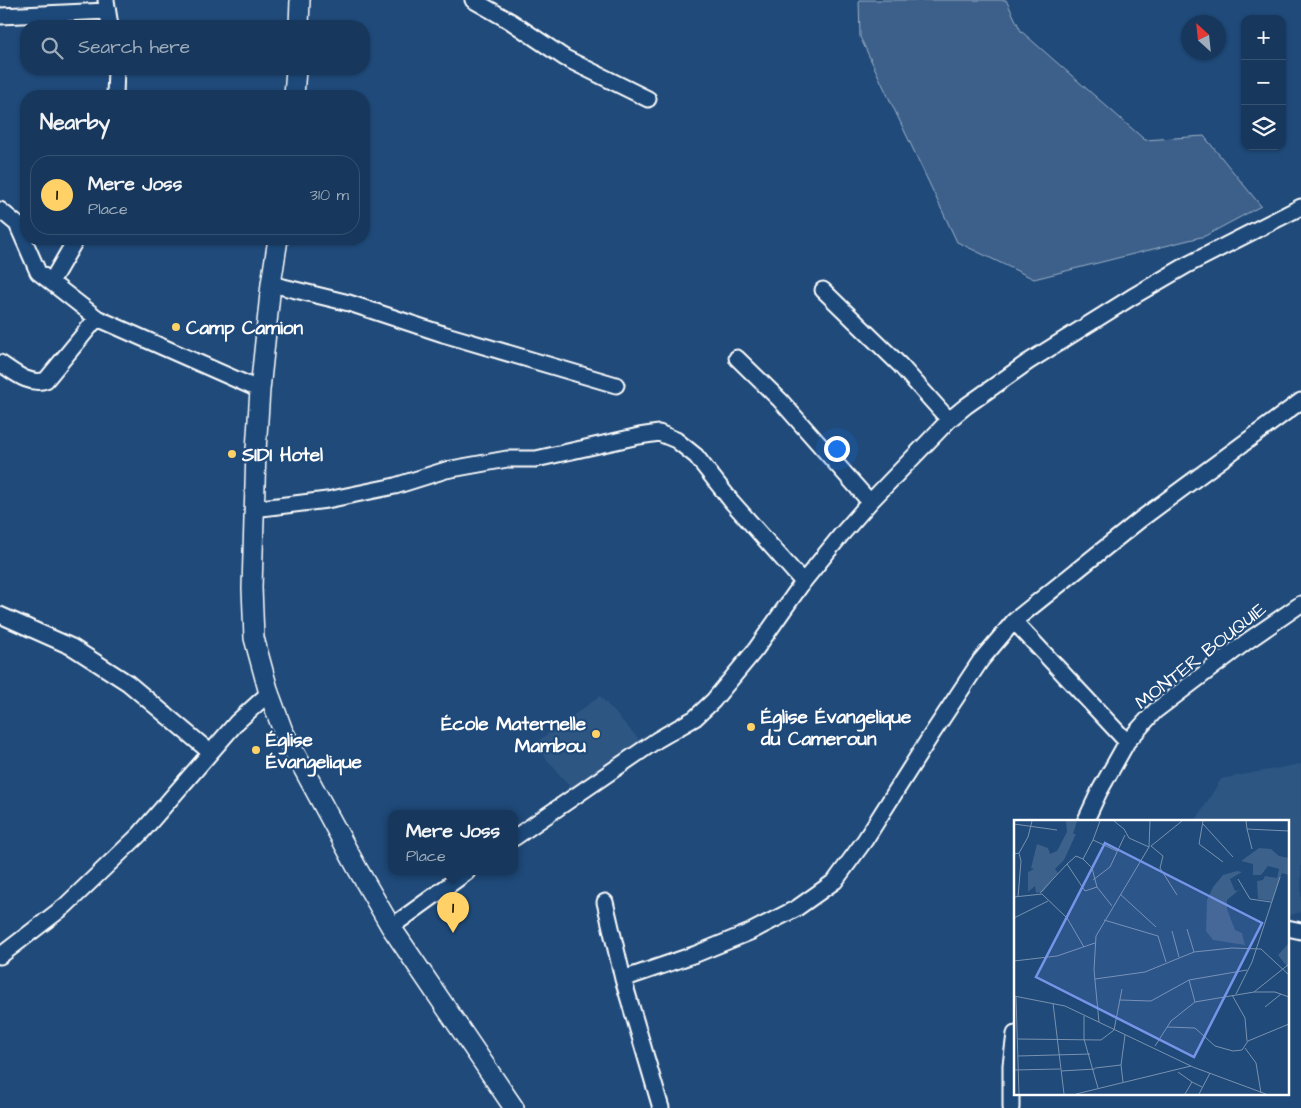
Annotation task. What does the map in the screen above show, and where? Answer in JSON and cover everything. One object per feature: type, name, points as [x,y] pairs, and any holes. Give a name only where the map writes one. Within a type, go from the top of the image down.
[{"type":"street","points":[[299,20],[300,0]]},
{"type":"street","points":[[473,0],[510,21],[565,58],[648,99]]},
{"type":"street","points":[[0,16],[107,6],[109,20]]},
{"type":"street","points":[[114,90],[116,75]]},
{"type":"street","points":[[294,90],[296,75]]},
{"type":"street","points":[[518,835],[657,740],[695,718],[713,701],[756,649],[803,582],[870,502],[949,420],[966,406],[1028,362],[1132,297],[1187,265],[1301,207]]},
{"type":"street","points":[[0,210],[17,224],[20,231]]},
{"type":"street","points":[[26,245],[38,272],[97,318],[260,390]]},
{"type":"street","points":[[51,282],[73,245]]},
{"type":"street","points":[[277,245],[260,390],[253,509],[252,588],[254,638],[268,693],[283,731],[391,927],[514,1108]]},
{"type":"street","points":[[271,284],[349,303],[452,336],[616,384]]},
{"type":"street","points":[[823,290],[900,365],[949,420]]},
{"type":"street","points":[[0,363],[31,382],[38,383],[46,380],[97,318]]},
{"type":"street","points":[[738,358],[780,400],[870,502]]},
{"type":"street","points":[[623,979],[696,954],[750,932],[797,908],[835,882],[865,840],[981,660],[1014,621],[1142,519],[1301,401]]},
{"type":"street","points":[[253,509],[327,500],[395,486],[446,470],[507,459],[536,458],[659,433],[676,440],[696,456],[732,502],[803,582]]},
{"type":"street","name":"MONTER BOUQUIE","points":[[1087,820],[1099,792],[1127,742],[1156,711],[1246,642],[1301,604]]},
{"type":"street","points":[[0,615],[72,647],[128,683],[210,752]]},
{"type":"street","points":[[1014,621],[1127,742]]},
{"type":"street","points":[[0,956],[65,906],[140,834],[237,722],[268,693]]},
{"type":"street","points":[[391,927],[463,875]]},
{"type":"street","points":[[605,902],[623,979],[661,1108]]},
{"type":"street","points":[[1288,928],[1301,931]]},
{"type":"street","points":[[1011,1108],[1014,1044]]},
{"type":"shaded area","points":[[859,0],[1006,0],[1021,31],[1145,140],[1204,136],[1261,206],[1205,236],[1034,279],[957,242],[860,37]]},
{"type":"shaded area","name":"École Maternelle Mambou","points":[[600,696],[643,744],[575,793],[534,744]]},
{"type":"shaded area","points":[[1301,764],[1301,912],[1288,916],[1288,820],[1196,820],[1221,779]]},
{"type":"place","name":"Camp Camion","points":[[176,327]]},
{"type":"place","name":"SIDI Hotel","points":[[232,454]]},
{"type":"place","name":"Église Évangelique du Cameroun","points":[[751,727]]},
{"type":"place","name":"École Maternelle Mambou","points":[[596,734]]},
{"type":"place","name":"Église Évangelique","points":[[256,750]]},
{"type":"place","name":"Mere Joss","points":[[453,933]]}]
